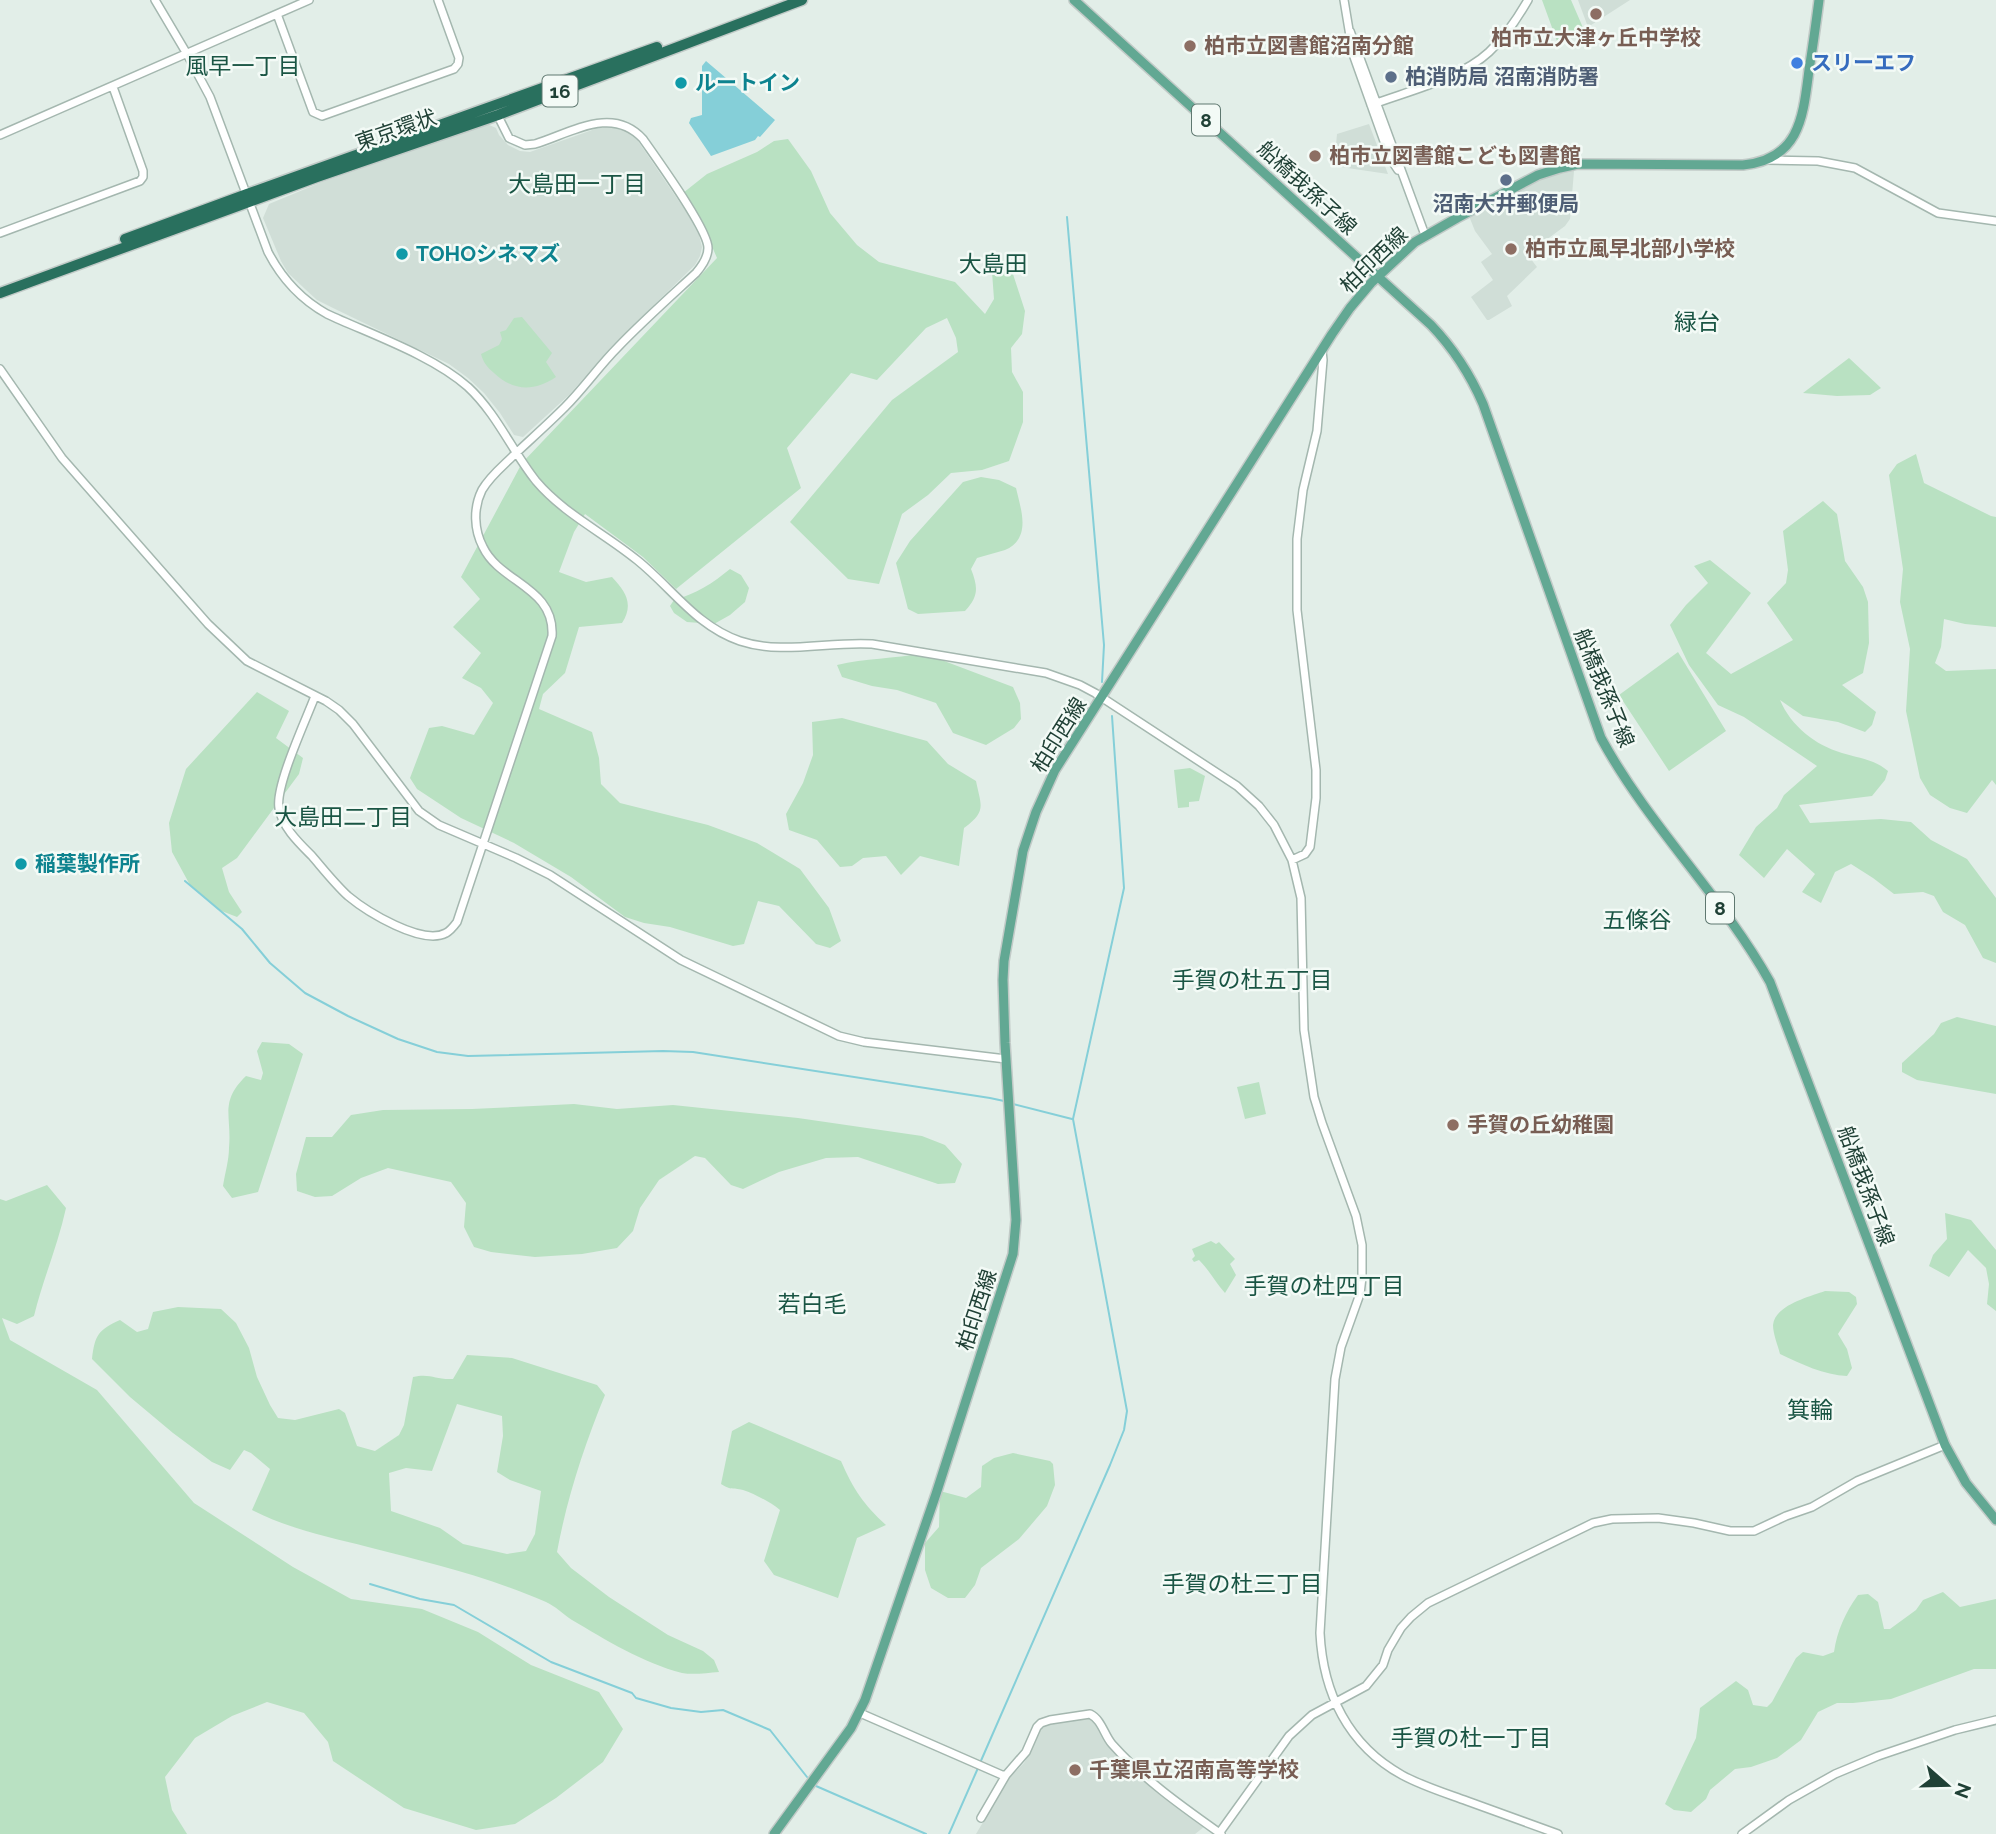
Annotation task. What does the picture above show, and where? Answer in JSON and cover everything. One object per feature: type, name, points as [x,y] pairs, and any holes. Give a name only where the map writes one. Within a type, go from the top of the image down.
[{"type":"highway","name":"東京環状","points":[[496,111],[784,0]]},
{"type":"highway","name":"東京環状","points":[[0,286],[802,0]]},
{"type":"highway","name":"東京環状","points":[[0,293],[248,198]]},
{"type":"main road","name":"船橋我孫子線","points":[[1074,0],[1272,179],[1457,354],[1489,422],[1601,738],[1618,768],[1770,982],[1945,1445],[1966,1483],[1996,1520]]},
{"type":"main road","points":[[1766,160],[1780,152],[1792,140],[1803,117],[1819,0]]},
{"type":"main road","name":"柏印西線","points":[[774,1834],[860,1713],[936,1494],[1013,1254],[1016,1220],[1006,1059],[1004,961],[1023,851],[1048,784],[1350,308],[1395,259],[1425,235],[1550,170],[1569,165],[1732,165],[1766,160]]},
{"type":"street","points":[[155,0],[187,54],[214,108],[268,252],[294,290],[327,313],[429,361],[456,378],[483,404],[536,480],[554,499],[640,563],[708,625],[742,642],[771,647],[854,643],[892,646],[1046,673],[1071,681],[1201,761],[1249,796],[1274,825],[1292,860],[1301,905],[1304,1030],[1310,1076],[1322,1123],[1356,1216],[1362,1245],[1363,1277],[1360,1294],[1338,1360],[1320,1633],[1324,1670],[1341,1715],[1372,1754],[1400,1774],[1558,1834]]},
{"type":"street","points":[[0,135],[309,0]]},
{"type":"street","points":[[276,14],[313,112],[322,116],[454,69],[459,58],[438,0]]},
{"type":"street","points":[[1344,0],[1350,31],[1374,104],[1425,235]]},
{"type":"street","points":[[1374,104],[1446,77],[1488,54],[1503,38],[1528,0]]},
{"type":"street","points":[[0,233],[140,181],[143,171],[113,87]]},
{"type":"street","points":[[315,696],[280,788],[279,810],[291,833],[349,896],[371,912],[405,929],[425,935],[438,936],[446,933],[457,922],[552,636],[551,617],[542,601],[493,562],[484,549],[475,517],[481,493],[488,481],[580,391],[617,347],[696,273],[705,260],[708,245],[695,217],[643,139],[623,123],[595,123],[525,145],[509,138],[496,111]]},
{"type":"street","points":[[1766,160],[1818,161],[1855,168],[1938,213],[1996,221]]},
{"type":"street","points":[[1292,860],[1305,854],[1310,847],[1316,798],[1314,754],[1297,610],[1296,564],[1300,511],[1317,431],[1322,351]]},
{"type":"street","points":[[0,369],[62,458],[208,624],[247,661],[339,710],[353,724],[419,811],[439,825],[550,875],[681,960],[839,1035],[864,1042],[1006,1059]]},
{"type":"street","points":[[981,1818],[1006,1775],[1026,1752],[1041,1723],[1090,1714],[1099,1721],[1112,1744],[1146,1776],[1221,1833],[1289,1736],[1312,1715],[1357,1692],[1375,1677],[1401,1628],[1420,1608],[1593,1522],[1658,1518],[1730,1531],[1754,1531],[1812,1507],[1857,1481],[1945,1445]]},
{"type":"street","points":[[860,1713],[1006,1775]]},
{"type":"street","points":[[1742,1834],[1789,1800],[1835,1774],[1955,1730],[1996,1720]]},
{"type":"shaded area","name":"柏市立大津ヶ丘中学校","points":[[1578,0],[1630,0],[1588,27]]},
{"type":"shaded area","points":[[487,124],[496,128],[508,145],[530,152],[595,129],[618,128],[628,132],[638,141],[687,213],[702,247],[695,265],[611,347],[569,395],[523,437],[514,435],[484,393],[449,364],[317,300],[288,273],[263,218],[269,204],[322,182]]},
{"type":"shaded area","points":[[1369,124],[1388,174],[1334,166],[1337,134]]},
{"type":"shaded area","name":"柏市立風早北部小学校","points":[[1572,170],[1570,219],[1565,226],[1527,254],[1537,267],[1507,296],[1512,306],[1487,320],[1471,297],[1493,280],[1481,262],[1492,254],[1475,231],[1469,216],[1540,178]]},
{"type":"shaded area","name":"千葉県立沼南高等学校","points":[[1086,1718],[1093,1720],[1110,1747],[1160,1794],[1204,1827],[1195,1834],[976,1834],[1010,1777],[1024,1763],[1036,1735],[1043,1727]]},
{"type":"green space","points":[[1542,0],[1571,0],[1584,30],[1558,44]]},
{"type":"green space","points":[[788,139],[811,171],[830,213],[857,245],[879,262],[955,282],[985,314],[994,299],[992,272],[1011,268],[1025,311],[1022,334],[1011,348],[1012,372],[1023,392],[1023,422],[1009,461],[982,470],[951,473],[928,495],[902,514],[879,584],[848,579],[790,522],[892,400],[958,352],[956,338],[947,318],[926,328],[877,380],[851,373],[787,448],[801,488],[676,589],[643,557],[585,514],[574,532],[559,572],[586,582],[612,577],[627,598],[626,616],[622,623],[579,627],[565,673],[543,694],[539,709],[592,732],[599,758],[601,784],[620,803],[708,825],[757,843],[800,869],[829,908],[841,941],[830,948],[816,944],[779,906],[758,901],[744,944],[733,946],[625,917],[571,877],[514,843],[461,818],[417,789],[410,778],[429,728],[442,726],[474,735],[493,703],[481,688],[462,678],[481,653],[453,627],[480,599],[461,577],[522,463],[717,258],[704,228],[683,193],[707,174],[757,152],[774,141]]},
{"type":"green space","points":[[522,317],[552,353],[546,362],[556,377],[532,387],[516,386],[501,379],[487,366],[481,354],[499,345],[502,339],[500,332],[506,330],[514,318]]},
{"type":"green space","points":[[1849,358],[1881,388],[1870,395],[1803,393]]},
{"type":"green space","points":[[1916,454],[1924,483],[1996,517],[1996,627],[1944,619],[1941,647],[1935,663],[1946,671],[1996,669],[1996,785],[1992,780],[1967,813],[1950,808],[1930,795],[1920,778],[1906,711],[1910,649],[1900,602],[1903,569],[1889,475],[1897,464]]},
{"type":"green space","points":[[981,477],[999,480],[1016,488],[1023,523],[1019,538],[1005,550],[977,558],[971,569],[976,586],[975,596],[965,611],[918,614],[908,609],[896,563],[910,541],[963,482]]},
{"type":"green space","points":[[1823,501],[1837,514],[1845,561],[1863,587],[1868,602],[1869,643],[1863,673],[1842,685],[1876,712],[1872,725],[1865,732],[1838,722],[1803,716],[1780,700],[1797,726],[1813,740],[1832,749],[1872,761],[1888,771],[1885,780],[1872,796],[1799,805],[1810,823],[1881,819],[1911,822],[1931,840],[1967,859],[1996,898],[1996,963],[1983,958],[1965,925],[1943,912],[1934,896],[1923,892],[1894,894],[1851,864],[1835,872],[1821,903],[1802,892],[1815,874],[1787,849],[1764,878],[1739,855],[1756,827],[1777,808],[1784,795],[1817,766],[1744,717],[1718,705],[1689,665],[1670,625],[1708,583],[1694,566],[1710,560],[1751,593],[1706,653],[1731,674],[1793,640],[1767,603],[1786,583],[1788,570],[1783,531]]},
{"type":"green space","points":[[730,569],[741,575],[749,588],[745,602],[730,615],[714,624],[687,622],[674,613],[670,606],[674,600],[704,588]]},
{"type":"green space","points":[[1678,652],[1726,731],[1669,771],[1619,695]]},
{"type":"green space","points":[[923,653],[1013,687],[1020,703],[1021,719],[1014,728],[986,745],[953,733],[936,703],[897,690],[842,677],[837,665]]},
{"type":"green space","points":[[257,692],[289,711],[276,738],[303,758],[299,774],[237,858],[222,868],[229,892],[242,912],[237,917],[219,910],[190,885],[172,852],[169,823],[186,769]]},
{"type":"green space","points":[[842,718],[927,741],[948,764],[976,781],[981,808],[964,828],[959,866],[920,856],[901,875],[886,856],[863,858],[852,866],[840,867],[817,840],[789,830],[786,814],[803,783],[813,755],[812,722]]},
{"type":"green space","points":[[1190,768],[1205,776],[1199,801],[1189,802],[1189,807],[1178,808],[1174,770]]},
{"type":"green space","points":[[1957,1017],[1996,1026],[1996,1094],[1917,1080],[1902,1072],[1902,1063],[1934,1034],[1941,1023]]},
{"type":"green space","points":[[262,1042],[289,1044],[303,1054],[258,1192],[232,1198],[223,1186],[229,1153],[230,1102],[232,1094],[246,1076],[261,1080],[263,1073],[257,1051]]},
{"type":"green space","points":[[1259,1082],[1266,1114],[1245,1119],[1237,1087]]},
{"type":"green space","points":[[574,1104],[617,1109],[673,1105],[798,1118],[922,1136],[945,1145],[962,1164],[955,1183],[938,1184],[858,1157],[826,1158],[779,1172],[743,1189],[731,1185],[705,1158],[695,1156],[659,1180],[640,1208],[633,1231],[617,1248],[582,1254],[535,1257],[491,1252],[474,1247],[464,1227],[466,1203],[451,1182],[388,1168],[361,1178],[332,1196],[315,1197],[297,1191],[296,1174],[306,1137],[332,1137],[351,1115],[383,1110]]},
{"type":"green space","points":[[47,1185],[66,1208],[34,1316],[17,1324],[2,1318],[10,1340],[97,1390],[194,1503],[293,1567],[351,1599],[422,1609],[478,1632],[531,1665],[599,1692],[623,1729],[603,1762],[556,1798],[515,1824],[476,1830],[404,1808],[333,1761],[328,1742],[304,1713],[267,1702],[232,1716],[195,1738],[165,1777],[172,1810],[187,1834],[0,1834],[0,1199],[6,1201]]},
{"type":"green space","points":[[1945,1213],[1971,1220],[1996,1250],[1996,1311],[1987,1304],[1989,1284],[1986,1268],[1968,1250],[1949,1277],[1929,1266],[1933,1255],[1947,1239]]},
{"type":"green space","points":[[1211,1241],[1216,1244],[1219,1242],[1235,1259],[1230,1264],[1236,1275],[1225,1293],[1199,1260],[1194,1262],[1192,1259],[1195,1256],[1192,1249]]},
{"type":"green space","points":[[1825,1291],[1849,1292],[1856,1297],[1857,1304],[1838,1334],[1847,1349],[1852,1368],[1847,1376],[1821,1371],[1780,1354],[1775,1336],[1773,1325],[1780,1312],[1794,1303]]},
{"type":"green space","points":[[178,1307],[221,1309],[236,1323],[249,1348],[257,1377],[278,1418],[295,1420],[339,1409],[345,1413],[357,1446],[375,1451],[399,1435],[404,1425],[413,1377],[453,1379],[467,1355],[512,1358],[597,1385],[605,1395],[577,1472],[557,1552],[571,1568],[609,1597],[668,1635],[703,1651],[714,1660],[719,1672],[686,1674],[667,1669],[625,1650],[549,1604],[524,1593],[413,1558],[309,1532],[252,1510],[270,1469],[244,1450],[230,1470],[212,1462],[130,1397],[92,1359],[96,1339],[107,1327],[120,1320],[137,1332],[148,1329],[153,1312]],"holes":[[[457,1404],[502,1416],[503,1436],[497,1472],[510,1480],[541,1491],[535,1534],[526,1551],[507,1554],[463,1544],[440,1528],[391,1511],[389,1473],[406,1468],[432,1471]]]},
{"type":"green space","points":[[749,1422],[841,1461],[860,1496],[886,1525],[857,1538],[838,1598],[774,1575],[764,1561],[780,1510],[743,1490],[721,1484],[732,1431]]},
{"type":"green space","points":[[1013,1453],[1053,1464],[1055,1485],[1047,1506],[1019,1539],[981,1568],[975,1585],[965,1598],[948,1598],[931,1588],[925,1570],[925,1543],[939,1527],[940,1491],[966,1498],[981,1487],[982,1466],[994,1458]]},
{"type":"green space","points":[[1943,1592],[1960,1607],[1996,1599],[1996,1669],[1974,1669],[1891,1699],[1837,1703],[1818,1712],[1801,1740],[1777,1758],[1751,1767],[1735,1769],[1710,1790],[1706,1799],[1691,1812],[1674,1810],[1665,1804],[1696,1738],[1700,1708],[1736,1681],[1748,1690],[1753,1705],[1767,1707],[1796,1658],[1803,1652],[1823,1656],[1834,1652],[1842,1622],[1858,1595],[1868,1594],[1878,1602],[1884,1629],[1890,1629],[1916,1610],[1923,1600]]},
{"type":"water","points":[[706,61],[775,120],[755,140],[711,156],[689,123],[691,118],[702,115],[702,66]]},
{"type":"waterway","points":[[1067,217],[1104,645],[1102,682]]},
{"type":"waterway","points":[[980,1763],[1110,1465],[1124,1430],[1127,1411],[1073,1119],[1124,888],[1112,716]]},
{"type":"waterway","points":[[185,881],[242,929],[270,963],[305,993],[398,1039],[437,1052],[468,1056],[693,1052],[1004,1101]]},
{"type":"waterway","points":[[1013,1104],[1072,1119]]},
{"type":"waterway","points":[[370,1584],[420,1599],[454,1605],[551,1662],[632,1693],[636,1698],[671,1708],[701,1712],[723,1710],[770,1730],[807,1777]]},
{"type":"waterway","points":[[949,1834],[978,1768]]},
{"type":"waterway","points":[[816,1786],[926,1834]]},
{"type":"place","name":"柏市立大津ヶ丘中学校","points":[[1596,14]]},
{"type":"place","name":"柏市立図書館沼南分館","points":[[1190,46]]},
{"type":"place","name":"スリーエフ","points":[[1797,63]]},
{"type":"place","name":"柏消防局 沼南消防署","points":[[1391,77]]},
{"type":"place","name":"ルートイン","points":[[681,83]]},
{"type":"place","name":"柏市立図書館こども図書館","points":[[1315,156]]},
{"type":"place","name":"沼南大井郵便局","points":[[1506,180]]},
{"type":"place","name":"柏市立風早北部小学校","points":[[1511,249]]},
{"type":"place","name":"TOHOシネマズ","points":[[402,254]]},
{"type":"place","name":"稲葉製作所","points":[[21,864]]},
{"type":"place","name":"手賀の丘幼稚園","points":[[1453,1125]]},
{"type":"place","name":"千葉県立沼南高等学校","points":[[1075,1770]]},
{"type":"district","name":"風早一丁目","points":[[243,66]]},
{"type":"district","name":"大島田一丁目","points":[[577,184]]},
{"type":"district","name":"大島田","points":[[993,264]]},
{"type":"district","name":"緑台","points":[[1697,322]]},
{"type":"district","name":"大島田二丁目","points":[[343,817]]},
{"type":"district","name":"五條谷","points":[[1637,920]]},
{"type":"district","name":"手賀の杜五丁目","points":[[1252,980]]},
{"type":"district","name":"手賀の杜四丁目","points":[[1324,1286]]},
{"type":"district","name":"若白毛","points":[[812,1304]]},
{"type":"district","name":"箕輪","points":[[1810,1410]]},
{"type":"district","name":"手賀の杜三丁目","points":[[1242,1584]]},
{"type":"district","name":"手賀の杜一丁目","points":[[1471,1738]]}]
